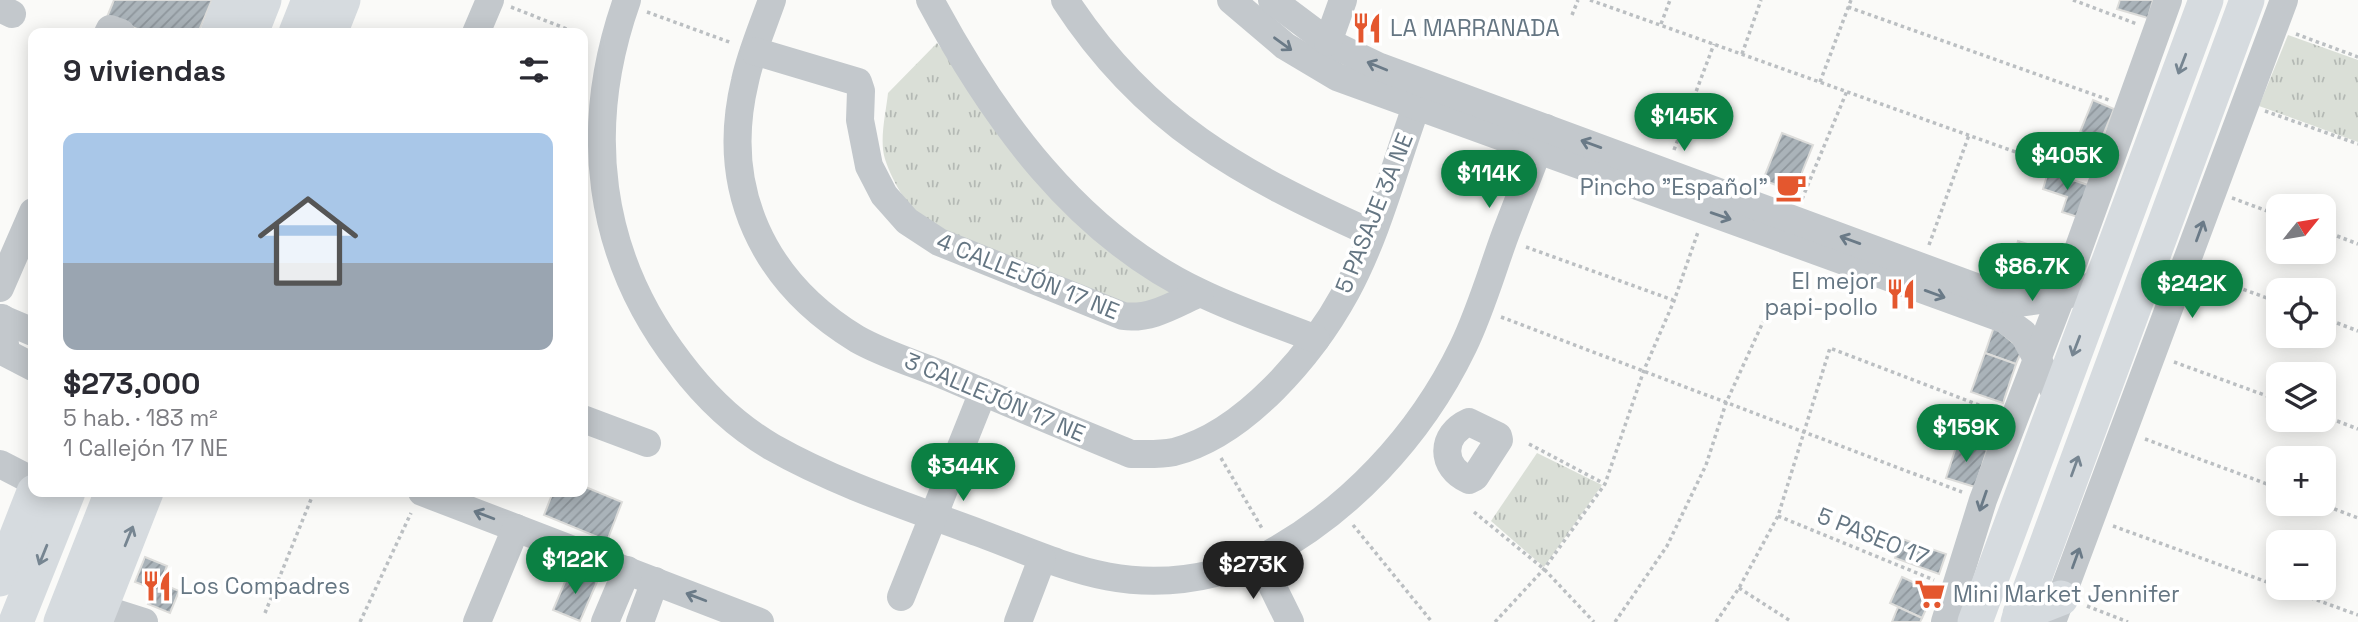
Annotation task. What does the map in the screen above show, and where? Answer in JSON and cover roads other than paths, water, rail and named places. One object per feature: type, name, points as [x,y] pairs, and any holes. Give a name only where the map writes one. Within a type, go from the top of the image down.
[{"type":"main road","points":[[220,28],[231,0]]},
{"type":"main road","points":[[253,28],[264,0]]},
{"type":"main road","points":[[298,28],[309,0]]},
{"type":"main road","points":[[332,28],[343,0]]},
{"type":"main road","points":[[1976,622],[2057,396],[2206,0]]},
{"type":"main road","points":[[2038,614],[2247,0]]},
{"type":"main road","points":[[2,568],[32,497]]},
{"type":"main road","points":[[16,622],[66,497]]},
{"type":"main road","points":[[61,622],[110,497]]},
{"type":"main road","points":[[97,615],[144,497]]},
{"type":"street","name":"3 CALLEJÓN 17 NE","points":[[772,0],[743,93],[738,148],[742,189],[755,233],[770,259],[792,286],[858,339],[1131,454]]},
{"type":"street","points":[[930,0],[1021,144],[1062,192],[1106,233],[1200,293],[1316,339]]},
{"type":"street","points":[[1065,0],[1096,45],[1166,117],[1219,156],[1258,179],[1371,233]]},
{"type":"street","points":[[1231,0],[1285,46],[1314,64],[1337,77],[1416,107],[1666,172],[2019,303],[2061,297],[2100,283]]},
{"type":"street","points":[[1272,0],[1328,42],[1380,67],[1506,102],[1542,139],[1705,211],[1820,256],[2004,319],[2024,333],[2057,396]]},
{"type":"street","points":[[1328,42],[1343,0]]},
{"type":"street","points":[[1945,622],[1983,500],[2061,297],[2168,0]]},
{"type":"street","points":[[2038,614],[2091,518],[2284,0]]},
{"type":"street","points":[[480,28],[498,2]]},
{"type":"street","points":[[627,2],[612,47],[603,113],[606,187],[612,228],[626,275],[644,309],[669,348],[709,397],[773,448],[930,516],[1042,559],[1119,581],[1175,581],[1227,570],[1267,555],[1338,507],[1417,425],[1446,379],[1480,309],[1542,139]]},
{"type":"street","name":"4 CALLEJÓN 17 NE","points":[[754,51],[858,82],[864,145],[873,175],[901,215],[930,238],[1123,316],[1137,318],[1153,314],[1200,293]]},
{"type":"street","name":"5 PASAJE 3A NE","points":[[1131,454],[1173,452],[1209,438],[1267,394],[1316,339],[1346,291],[1371,233],[1416,107]]},
{"type":"street","points":[[0,288],[28,224]]},
{"type":"street","points":[[1,318],[28,330]]},
{"type":"street","points":[[1,318],[6,354],[28,365]]},
{"type":"street","points":[[901,597],[930,516],[983,392]]},
{"type":"street","points":[[588,421],[647,443]]},
{"type":"street","points":[[1417,425],[1450,441],[1484,463]]},
{"type":"street","points":[[0,464],[28,478]]},
{"type":"street","points":[[419,498],[516,528],[760,622]]},
{"type":"street","points":[[477,622],[516,528]]},
{"type":"street","points":[[1267,555],[1290,622]]},
{"type":"street","points":[[1018,622],[1042,559]]},
{"type":"street","points":[[605,622],[627,570]]},
{"type":"street","points":[[640,622],[655,581]]},
{"type":"street","points":[[97,615],[144,622]]},
{"type":"place","name":"LA MARRANADA","points":[[1367,28]]},
{"type":"place","name":"Pincho \"Español\"","points":[[1791,187]]},
{"type":"place","name":"El mejor papi-pollo","points":[[1901,294]]},
{"type":"place","name":"Los Compadres","points":[[157,586]]},
{"type":"place","name":"Mini Market Jennifer","points":[[1930,594]]}]
